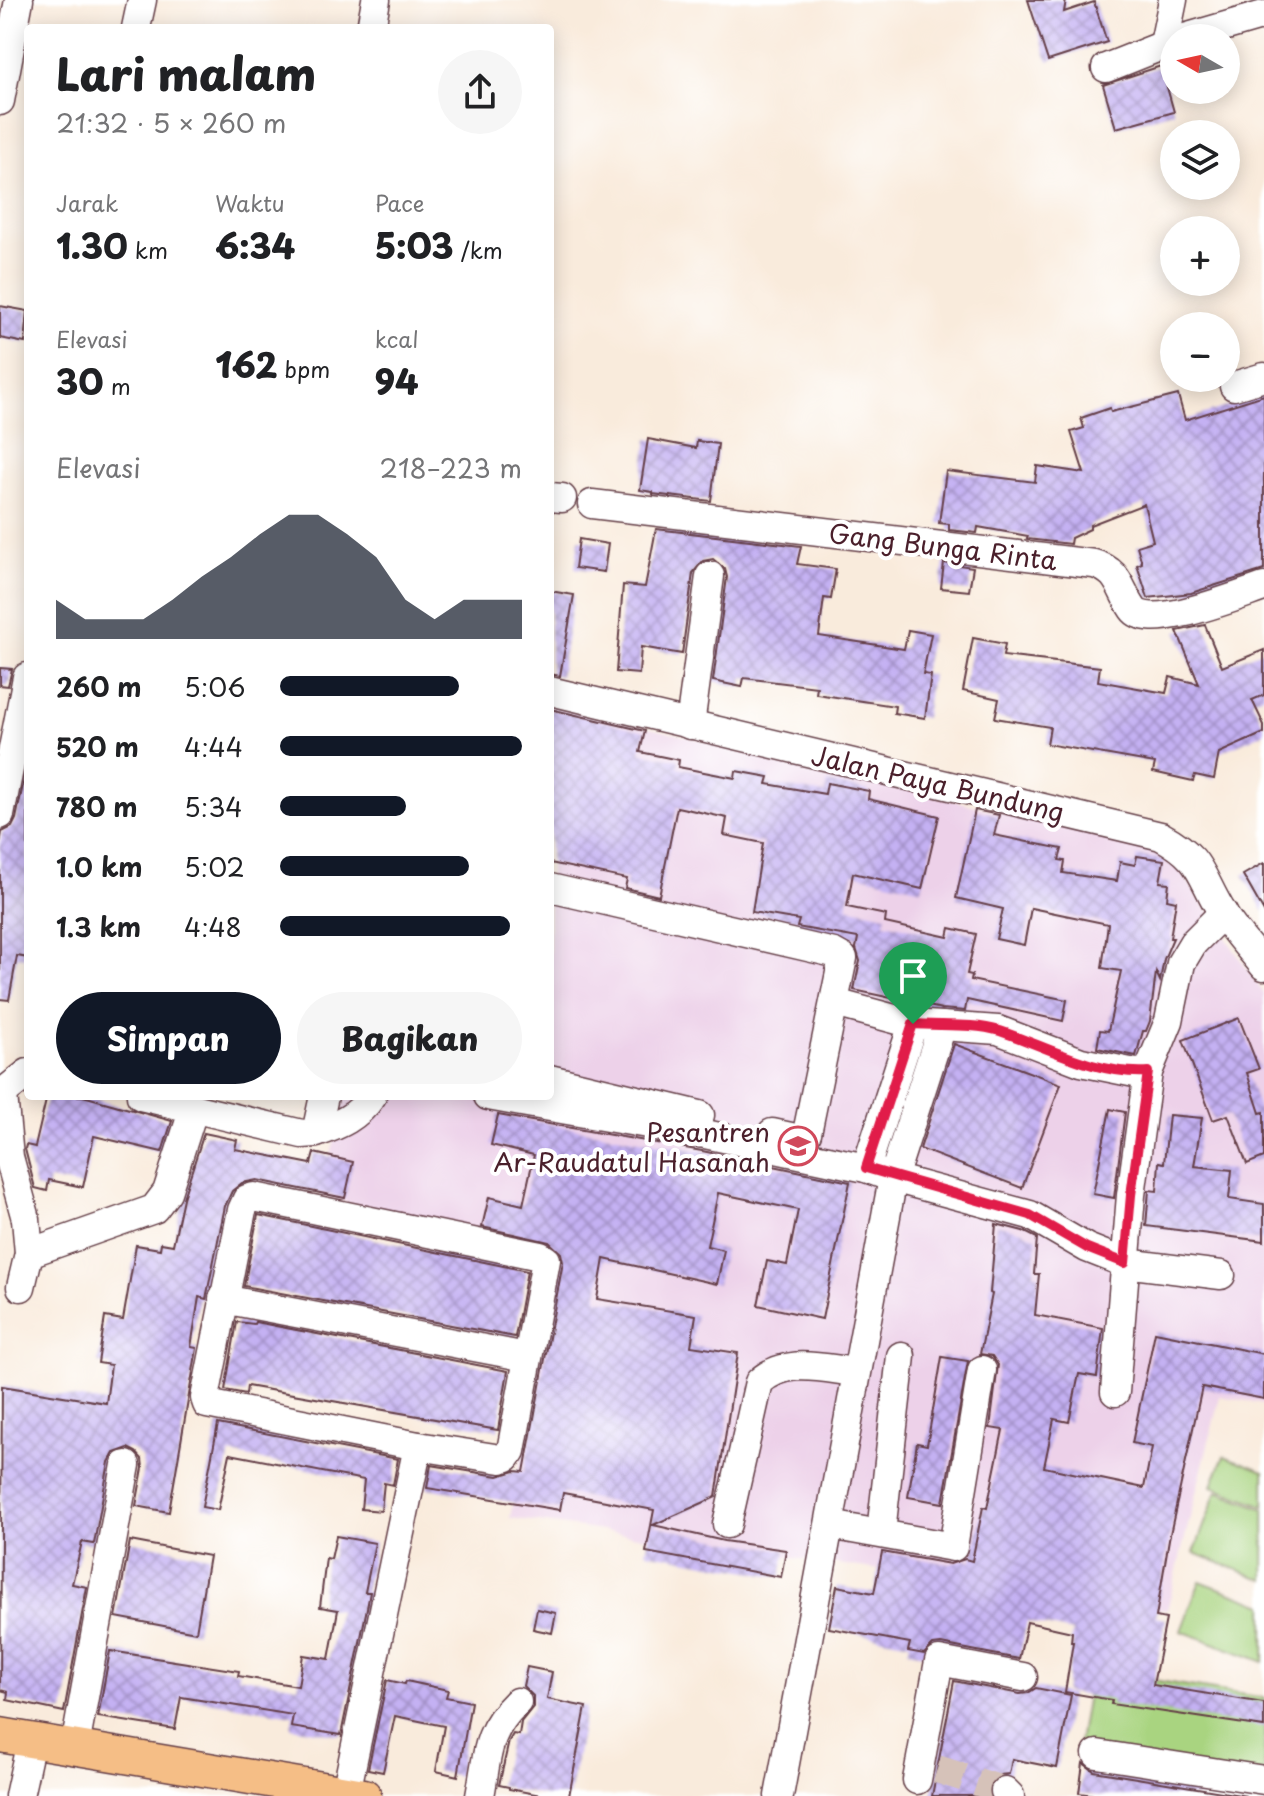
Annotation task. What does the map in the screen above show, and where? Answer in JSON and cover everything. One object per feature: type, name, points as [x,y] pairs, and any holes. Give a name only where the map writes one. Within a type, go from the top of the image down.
[{"type":"main road","points":[[15,1738],[306,1791],[355,1794]]},
{"type":"street","points":[[0,101],[12,59],[19,0]]},
{"type":"street","points":[[137,24],[142,0]]},
{"type":"street","points":[[372,24],[376,0]]},
{"type":"street","points":[[1173,0],[1174,24]]},
{"type":"street","points":[[1233,24],[1264,15]]},
{"type":"street","points":[[1106,68],[1160,47]]},
{"type":"street","points":[[1240,384],[1264,377]]},
{"type":"street","name":"Gang Bunga Rinta","points":[[592,504],[1094,564],[1112,571],[1135,612],[1144,617],[1169,616],[1264,587]]},
{"type":"street","points":[[690,725],[710,576]]},
{"type":"street","points":[[0,815],[24,692]]},
{"type":"street","name":"Jalan Paya Bundung","points":[[554,692],[1161,836],[1185,849],[1195,861],[1223,913],[1264,966]]},
{"type":"street","points":[[554,889],[840,955],[844,964],[807,1133],[800,1139],[554,1080]]},
{"type":"street","points":[[1115,1392],[1131,1195],[1148,1072],[1169,1021],[1181,963],[1193,943],[1223,913]]},
{"type":"street","points":[[835,1003],[913,1024],[998,1030],[1081,1062],[1135,1073],[1148,1072]]},
{"type":"street","points":[[866,1168],[913,1024]]},
{"type":"street","points":[[779,1796],[893,1178],[942,1026]]},
{"type":"street","points":[[21,1287],[29,1253],[26,1219],[9,1157],[1,1086],[24,1073]]},
{"type":"street","points":[[159,1100],[302,1134],[316,1133],[342,1124],[363,1109],[369,1100]]},
{"type":"street","points":[[316,1133],[323,1100]]},
{"type":"street","points":[[511,1100],[705,1134],[866,1168],[1030,1215],[1087,1248],[1125,1263],[1221,1275]]},
{"type":"street","points":[[29,1253],[154,1209],[167,1192],[194,1108]]},
{"type":"street","points":[[254,1197],[544,1258],[547,1266],[511,1451],[501,1459],[418,1446],[207,1404],[205,1398],[223,1299],[244,1204],[254,1197]]},
{"type":"street","points":[[223,1299],[527,1357]]},
{"type":"street","points":[[881,1532],[901,1356]]},
{"type":"street","points":[[727,1524],[759,1382],[772,1370],[791,1366],[855,1372]]},
{"type":"street","points":[[830,1525],[953,1547],[982,1370]]},
{"type":"street","points":[[355,1794],[418,1446]]},
{"type":"street","points":[[75,1747],[126,1465]]},
{"type":"street","points":[[923,1782],[939,1661],[1023,1677]]},
{"type":"street","points":[[480,1796],[493,1731],[517,1702]]},
{"type":"street","points":[[15,1738],[19,1796]]},
{"type":"street","points":[[1097,1754],[1231,1786],[1264,1780]]},
{"type":"shaded area","name":"Pesantren Ar-Raudatul Hasanah","points":[[554,705],[1168,852],[1264,994],[1264,1404],[1220,1396],[1167,1610],[510,1518],[557,1256],[321,1196],[344,1100],[554,1100]]},
{"type":"green space","points":[[1224,1456],[1264,1471],[1264,1506],[1212,1486]]},
{"type":"green space","points":[[1217,1491],[1264,1509],[1264,1580],[1194,1553]]},
{"type":"green space","points":[[1200,1581],[1264,1605],[1264,1662],[1181,1631]]},
{"type":"green space","points":[[1091,1670],[1264,1698],[1264,1779],[1078,1748]]},
{"type":"building","points":[[1028,0],[1066,0],[1064,12],[1094,2],[1107,42],[1048,61]]},
{"type":"building","points":[[1160,66],[1160,104],[1172,104],[1174,112],[1116,128],[1103,85]]},
{"type":"building","points":[[0,306],[24,310],[24,343],[0,338]]},
{"type":"building","points":[[1178,395],[1185,420],[1264,395],[1264,570],[1191,593],[1148,598],[1137,565],[1142,563],[1137,546],[1153,541],[1144,504],[1090,525],[1090,529],[1071,538],[1070,544],[1027,539],[1028,536],[978,527],[977,533],[949,530],[949,524],[939,523],[946,471],[1035,482],[1037,466],[1084,473],[1071,432],[1084,428],[1081,418],[1110,408],[1111,412]]},
{"type":"building","points":[[648,439],[696,448],[697,441],[718,444],[711,501],[640,490]]},
{"type":"building","points":[[656,529],[801,546],[797,564],[836,569],[831,599],[824,598],[819,636],[904,649],[908,630],[931,634],[923,674],[931,675],[925,718],[894,713],[895,706],[816,694],[817,687],[744,678],[742,687],[713,681],[727,577],[725,569],[713,559],[703,561],[693,573],[682,654],[641,647],[639,674],[616,672],[623,585],[645,587]]},
{"type":"building","points":[[579,539],[608,544],[604,572],[575,568]]},
{"type":"building","points":[[944,563],[973,567],[969,591],[941,588]]},
{"type":"building","points":[[554,592],[574,595],[560,676],[554,675]]},
{"type":"building","points":[[1205,625],[1222,667],[1264,650],[1264,695],[1252,700],[1264,725],[1264,733],[1219,753],[1214,779],[1195,775],[1193,781],[1153,772],[1155,763],[1047,744],[1050,727],[995,718],[999,699],[963,691],[973,638],[1005,644],[1003,656],[1100,667],[1098,681],[1166,693],[1170,677],[1199,684],[1177,631]]},
{"type":"building","points":[[0,668],[12,669],[8,686],[0,685]]},
{"type":"building","points":[[554,710],[645,731],[640,752],[679,760],[678,767],[735,778],[736,771],[769,777],[767,784],[825,794],[827,783],[869,791],[868,799],[939,816],[922,889],[853,873],[847,907],[886,915],[885,923],[948,937],[950,928],[976,934],[967,974],[972,975],[971,980],[1067,1000],[1063,1021],[967,1000],[965,1011],[942,1009],[854,990],[860,961],[856,948],[858,938],[797,927],[799,920],[752,912],[763,843],[724,835],[727,818],[677,807],[659,896],[625,888],[627,879],[554,864]]},
{"type":"building","points":[[24,780],[24,957],[17,956],[9,1000],[0,999],[0,844],[2,832],[12,827]]},
{"type":"building","points":[[975,810],[999,815],[994,835],[1062,849],[1059,860],[1065,861],[1063,873],[1117,881],[1120,862],[1135,865],[1137,856],[1164,860],[1160,882],[1169,883],[1167,899],[1176,901],[1170,938],[1173,938],[1164,959],[1160,981],[1156,972],[1150,1021],[1146,1031],[1143,1031],[1136,1056],[1097,1048],[1100,1030],[1108,1031],[1121,971],[1102,968],[1108,924],[1031,908],[1024,945],[996,939],[1003,909],[956,898]]},
{"type":"building","points":[[1264,863],[1264,912],[1243,875]]},
{"type":"building","points":[[1239,1018],[1259,1069],[1247,1073],[1260,1113],[1264,1112],[1264,1157],[1247,1164],[1228,1115],[1213,1120],[1183,1040]]},
{"type":"building","points":[[954,1044],[1061,1084],[1022,1188],[920,1149]]},
{"type":"building","points":[[46,1100],[97,1100],[172,1121],[162,1152],[94,1136],[83,1187],[49,1180],[47,1191],[35,1188],[25,1149],[26,1145],[35,1147]]},
{"type":"building","points":[[1110,1109],[1125,1112],[1114,1198],[1093,1194]]},
{"type":"building","points":[[498,1115],[702,1151],[850,1182],[822,1319],[758,1305],[767,1261],[787,1265],[798,1210],[718,1193],[707,1246],[724,1250],[717,1284],[604,1259],[597,1299],[696,1315],[691,1346],[738,1353],[716,1497],[653,1525],[724,1541],[786,1550],[781,1577],[646,1552],[654,1510],[563,1493],[560,1510],[427,1488],[431,1465],[498,1476],[524,1472],[563,1262],[561,1253],[549,1242],[482,1227],[489,1197],[523,1205],[534,1155],[491,1145]]},
{"type":"building","points":[[1169,1115],[1202,1118],[1194,1166],[1232,1170],[1229,1199],[1264,1204],[1264,1241],[1146,1226],[1149,1190],[1157,1191],[1159,1162],[1164,1163]]},
{"type":"building","points":[[204,1133],[237,1140],[235,1149],[311,1164],[314,1153],[353,1162],[345,1198],[257,1180],[242,1183],[232,1191],[225,1206],[206,1299],[199,1297],[191,1347],[197,1348],[169,1512],[136,1506],[142,1459],[128,1448],[114,1453],[109,1462],[94,1544],[82,1542],[72,1584],[87,1587],[64,1712],[7,1700],[8,1692],[0,1690],[2,1386],[106,1403],[111,1365],[98,1363],[105,1317],[123,1320],[136,1245],[160,1249],[161,1243],[173,1245],[183,1198]]},
{"type":"building","points":[[258,1215],[527,1271],[515,1337],[244,1286]]},
{"type":"building","points":[[996,1224],[1037,1238],[1034,1274],[1039,1274],[1035,1315],[1103,1328],[1097,1377],[1079,1374],[1069,1422],[1054,1419],[1044,1467],[1144,1488],[1152,1447],[1132,1443],[1155,1332],[1264,1354],[1264,1399],[1202,1387],[1169,1539],[1156,1617],[1166,1619],[1153,1685],[1264,1703],[1264,1727],[1111,1704],[1112,1700],[1065,1692],[1072,1632],[1027,1622],[1019,1659],[941,1644],[933,1645],[924,1654],[908,1651],[910,1643],[829,1628],[837,1586],[874,1593],[882,1552],[950,1564],[965,1559],[972,1561],[1003,1430],[990,1428],[998,1365],[992,1356],[980,1354],[992,1294]]},
{"type":"building","points":[[237,1322],[255,1322],[508,1371],[498,1430],[247,1386],[246,1394],[225,1390]]},
{"type":"building","points":[[942,1357],[968,1361],[943,1503],[908,1497],[917,1443],[927,1445]]},
{"type":"building","points":[[218,1424],[398,1459],[393,1485],[384,1483],[381,1511],[361,1509],[364,1480],[230,1454],[218,1510],[202,1507]]},
{"type":"building","points":[[336,1536],[375,1543],[365,1592],[370,1592],[341,1735],[291,1727],[293,1715],[181,1697],[175,1729],[98,1717],[110,1651],[239,1671],[238,1676],[298,1686],[303,1655],[329,1659],[338,1610],[320,1607],[326,1558],[331,1559]]},
{"type":"building","points":[[130,1541],[209,1556],[196,1632],[116,1617]]},
{"type":"building","points":[[537,1609],[556,1613],[552,1633],[533,1629]]},
{"type":"building","points":[[527,1667],[552,1672],[547,1699],[586,1707],[569,1796],[546,1796],[499,1785],[509,1741],[513,1734],[519,1735],[521,1722],[533,1707],[533,1696],[523,1686]]},
{"type":"building","points":[[387,1680],[448,1690],[446,1697],[471,1702],[458,1776],[436,1771],[444,1726],[395,1716],[383,1772],[368,1769]]},
{"type":"building","points":[[954,1681],[1020,1694],[1036,1688],[1071,1695],[1057,1768],[1012,1759],[1009,1774],[992,1780],[988,1787],[989,1796],[932,1796]]},
{"type":"building","points":[[1083,1763],[1094,1771],[1246,1796],[1101,1796],[1079,1793]]},
{"type":"tunnel","points":[[937,1769],[1005,1791]]},
{"type":"place","name":"Pesantren Ar-Raudatul Hasanah","points":[[798,1146]]},
{"type":"route","points":[[913,1024],[998,1030],[1081,1062],[1135,1073],[1148,1072],[1125,1263],[1087,1248],[1030,1215],[866,1168],[913,1024]]}]
